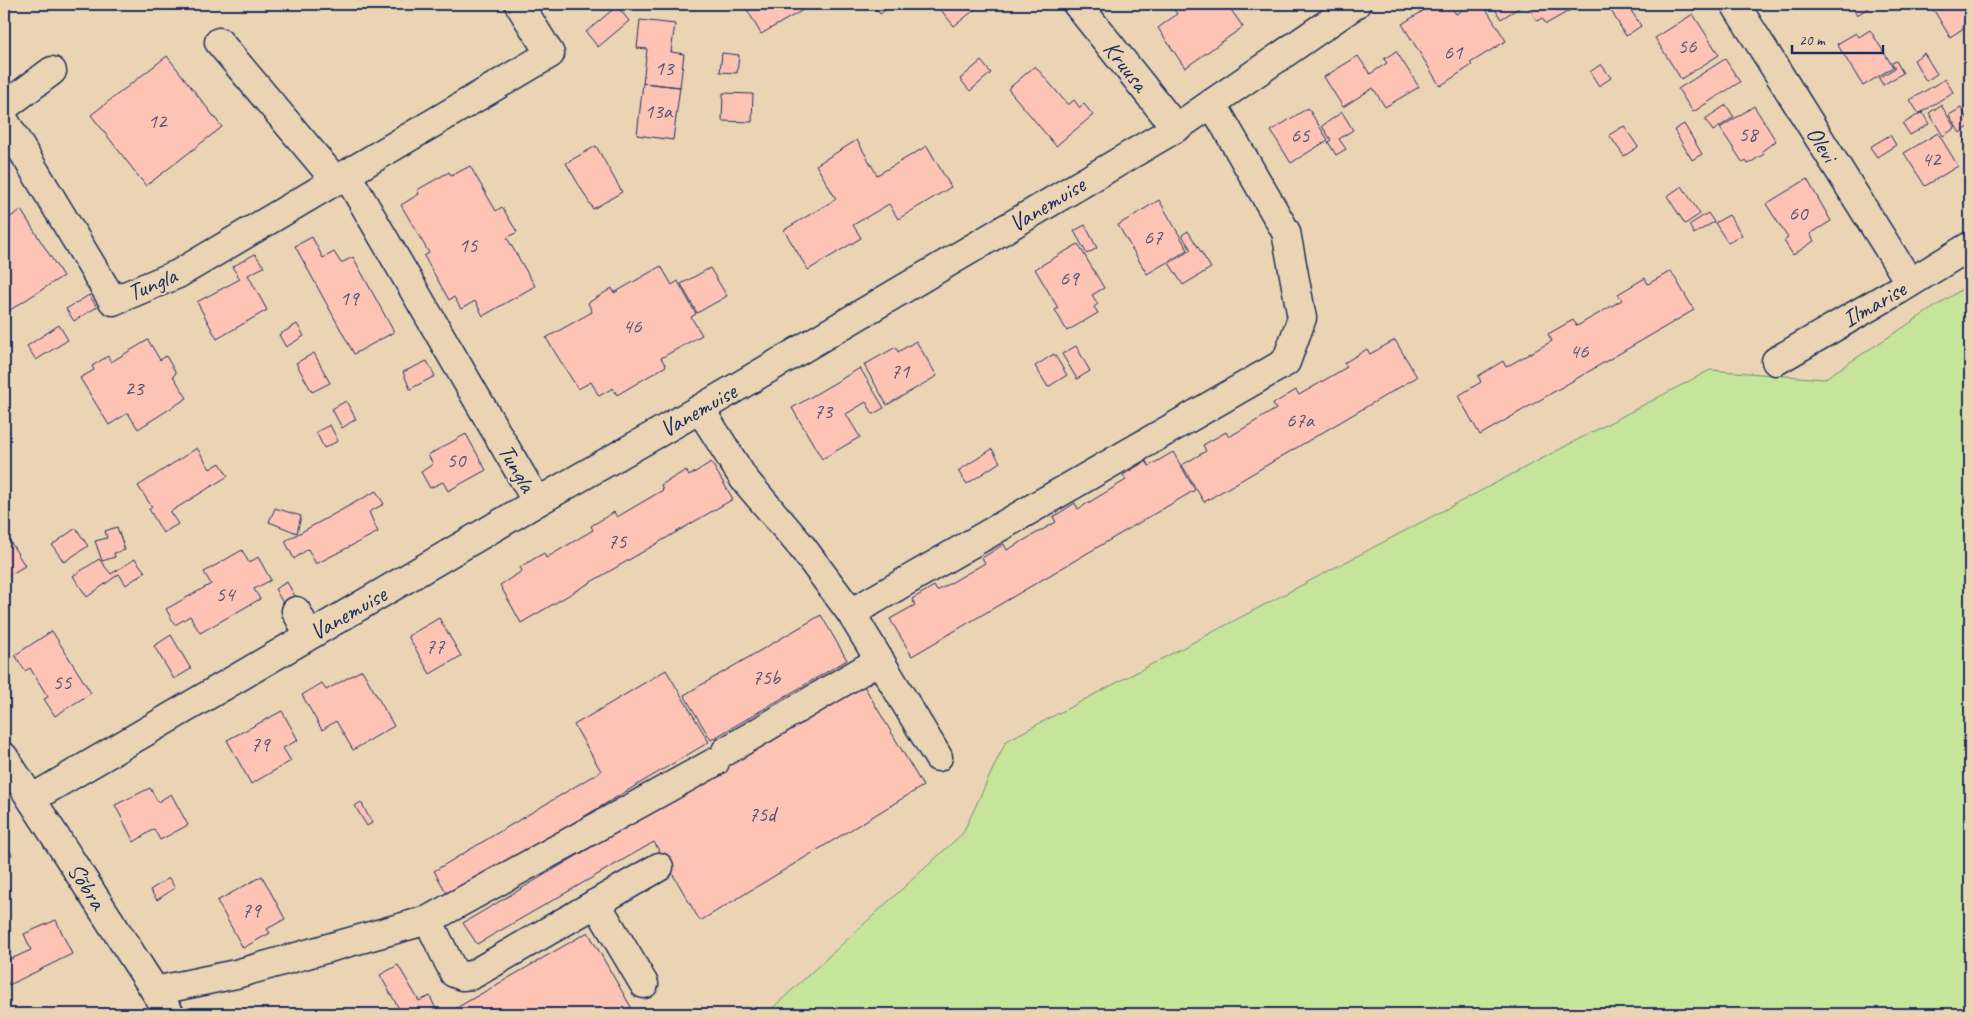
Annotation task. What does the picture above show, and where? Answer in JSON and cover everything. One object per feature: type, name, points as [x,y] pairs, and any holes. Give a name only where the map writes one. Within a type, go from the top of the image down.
[{"type":"street","name":"Tungla","points":[[4,120],[113,301],[178,274],[550,54],[519,4]]},
{"type":"street","name":"Kruusa","points":[[1077,4],[1176,128]]},
{"type":"street","name":"Vanemuise","points":[[31,799],[537,502],[700,409],[1176,128],[1356,4]]},
{"type":"street","name":"Olevi","points":[[1734,4],[1910,283]]},
{"type":"street","points":[[219,42],[341,178]]},
{"type":"street","points":[[4,107],[52,71]]},
{"type":"street","points":[[851,613],[1286,362],[1302,318],[1286,232],[1212,103]]},
{"type":"street","name":"Tungla","points":[[341,178],[537,502]]},
{"type":"street","name":"Ilmarise","points":[[1776,361],[1970,246]]},
{"type":"street","points":[[700,409],[744,479],[802,547],[851,613],[938,757]]},
{"type":"street","points":[[296,611],[310,635]]},
{"type":"street","points":[[155,991],[236,974],[428,920],[720,757],[880,660]]},
{"type":"street","name":"Sõbra","points":[[4,757],[170,1014]]},
{"type":"street","points":[[428,920],[454,973],[472,975],[658,867]]},
{"type":"street","points":[[596,903],[644,984]]},
{"type":"green space","points":[[1970,284],[1970,1014],[766,1014],[963,833],[1006,741],[1710,370],[1824,379]]},
{"type":"building","points":[[744,4],[800,4],[803,10],[761,34]]},
{"type":"building","points":[[872,4],[893,4],[880,14]]},
{"type":"building","points":[[936,4],[982,4],[954,26]]},
{"type":"building","points":[[1170,4],[1227,4],[1243,27],[1185,68],[1158,28],[1177,14]]},
{"type":"building","points":[[1434,4],[1449,4],[1456,14],[1472,4],[1483,4],[1506,41],[1470,63],[1472,65],[1440,86],[1402,24]]},
{"type":"building","points":[[1492,4],[1525,4],[1501,19]]},
{"type":"building","points":[[1527,4],[1581,4],[1546,24],[1542,18],[1537,21]]},
{"type":"building","points":[[1619,4],[1627,4],[1641,26],[1626,36],[1610,9]]},
{"type":"building","points":[[1850,4],[1875,4],[1857,15]]},
{"type":"building","points":[[1930,4],[1970,4],[1970,24],[1950,37]]},
{"type":"building","points":[[617,6],[629,21],[598,47],[586,32]]},
{"type":"building","points":[[1693,14],[1719,55],[1681,79],[1655,38]]},
{"type":"building","points":[[640,20],[675,24],[671,52],[684,54],[680,87],[643,83],[647,49],[637,48]]},
{"type":"building","points":[[1870,30],[1893,67],[1863,86],[1837,44],[1856,33],[1859,37]]},
{"type":"building","points":[[1396,51],[1419,87],[1385,107],[1373,88],[1343,107],[1324,77],[1358,56],[1370,74],[1387,63],[1384,59]]},
{"type":"building","points":[[722,53],[739,55],[737,73],[720,72]]},
{"type":"building","points":[[1924,53],[1937,74],[1926,81],[1914,60]]},
{"type":"building","points":[[167,56],[222,127],[146,186],[91,115]]},
{"type":"building","points":[[1725,59],[1740,82],[1693,112],[1678,89]]},
{"type":"building","points":[[981,61],[991,73],[970,91],[960,79]]},
{"type":"building","points":[[1896,61],[1903,73],[1883,85],[1879,78],[1895,68],[1892,63]]},
{"type":"building","points":[[1601,64],[1611,78],[1599,86],[1590,72]]},
{"type":"building","points":[[1035,66],[1068,105],[1074,100],[1080,108],[1084,104],[1093,115],[1056,146],[1008,89]]},
{"type":"building","points":[[1945,79],[1953,92],[1919,114],[1910,100]]},
{"type":"building","points":[[643,83],[680,87],[673,140],[637,135]]},
{"type":"building","points":[[723,93],[753,94],[752,122],[722,121]]},
{"type":"building","points":[[1726,105],[1734,117],[1713,131],[1705,119]]},
{"type":"building","points":[[1941,105],[1955,128],[1943,136],[1929,113]]},
{"type":"building","points":[[1754,106],[1776,141],[1762,151],[1764,154],[1748,164],[1746,161],[1743,163],[1720,128]]},
{"type":"building","points":[[1308,108],[1328,140],[1291,163],[1271,131]]},
{"type":"building","points":[[1961,108],[1970,126],[1960,133],[1949,115]]},
{"type":"building","points":[[1342,112],[1353,130],[1339,139],[1346,149],[1336,155],[1328,142],[1331,140],[1322,126]]},
{"type":"building","points":[[1922,112],[1929,124],[1910,135],[1903,124]]},
{"type":"building","points":[[1684,124],[1702,154],[1692,160],[1674,130]]},
{"type":"building","points":[[1624,126],[1638,147],[1624,156],[1609,135]]},
{"type":"building","points":[[1938,133],[1958,166],[1925,186],[1904,153]]},
{"type":"building","points":[[1890,135],[1896,145],[1877,157],[1870,147]]},
{"type":"building","points":[[857,140],[877,175],[927,146],[951,187],[898,219],[889,204],[853,225],[861,238],[808,270],[784,230],[836,199],[816,165]]},
{"type":"building","points":[[596,146],[622,192],[593,209],[566,163]]},
{"type":"building","points":[[470,166],[496,211],[502,207],[517,232],[507,238],[535,286],[483,316],[475,301],[461,309],[454,297],[449,300],[424,256],[429,253],[401,205],[419,194],[417,190],[449,172],[451,176]]},
{"type":"building","points":[[1807,179],[1831,221],[1810,234],[1814,241],[1793,255],[1784,241],[1788,238],[1766,204]]},
{"type":"building","points":[[1682,186],[1700,214],[1685,224],[1667,196]]},
{"type":"building","points":[[1159,200],[1188,250],[1147,274],[1118,225]]},
{"type":"building","points":[[21,210],[63,276],[4,314],[4,280],[8,278],[4,271],[4,221]]},
{"type":"building","points":[[1708,213],[1714,222],[1694,234],[1689,225]]},
{"type":"building","points":[[1729,215],[1742,235],[1728,243],[1715,223]]},
{"type":"building","points":[[1085,225],[1097,248],[1087,254],[1074,231]]},
{"type":"building","points":[[1188,231],[1211,268],[1183,285],[1169,263],[1191,250],[1182,235]]},
{"type":"building","points":[[312,237],[323,258],[334,252],[341,263],[353,257],[394,332],[354,354],[295,246]]},
{"type":"building","points":[[1078,244],[1104,288],[1092,295],[1098,304],[1094,307],[1098,313],[1067,331],[1055,310],[1058,308],[1035,269]]},
{"type":"building","points":[[255,254],[264,267],[248,275],[267,310],[217,339],[197,302],[240,279],[232,267]]},
{"type":"building","points":[[661,266],[672,285],[678,281],[696,314],[691,317],[702,335],[661,358],[666,366],[617,395],[613,388],[599,396],[591,382],[578,389],[546,338],[592,312],[588,303],[612,288],[614,293]]},
{"type":"building","points":[[710,268],[727,296],[697,313],[681,284]]},
{"type":"building","points":[[1671,271],[1694,310],[1480,435],[1458,396],[1481,382],[1478,376],[1503,361],[1506,367],[1552,341],[1548,334],[1573,320],[1577,326],[1622,300],[1618,294],[1645,278],[1648,284]]},
{"type":"building","points":[[89,295],[97,307],[74,321],[66,309]]},
{"type":"building","points":[[297,324],[304,336],[286,347],[279,335]]},
{"type":"building","points":[[59,325],[68,340],[36,360],[27,346]]},
{"type":"building","points":[[148,340],[160,360],[166,356],[176,373],[173,376],[187,398],[138,429],[128,413],[109,425],[80,378],[94,370],[92,366],[108,356],[111,362]]},
{"type":"building","points":[[1395,340],[1417,377],[1204,502],[1182,465],[1206,451],[1203,445],[1226,432],[1229,437],[1276,409],[1273,404],[1296,390],[1299,395],[1347,367],[1344,363],[1367,349],[1370,354]]},
{"type":"building","points":[[916,341],[937,376],[887,405],[864,365],[896,347],[898,352]]},
{"type":"building","points":[[1076,346],[1090,371],[1077,379],[1062,354]]},
{"type":"building","points":[[314,353],[330,383],[312,392],[296,363]]},
{"type":"building","points":[[1054,354],[1067,375],[1048,387],[1035,366]]},
{"type":"building","points":[[427,361],[435,376],[410,389],[403,372]]},
{"type":"building","points":[[860,368],[884,408],[873,414],[866,402],[846,414],[860,437],[822,459],[792,408]]},
{"type":"building","points":[[346,401],[356,419],[342,428],[332,409]]},
{"type":"building","points":[[330,425],[338,441],[324,448],[316,432]]},
{"type":"building","points":[[466,434],[486,470],[448,491],[443,482],[430,488],[421,472],[433,464],[428,455]]},
{"type":"building","points":[[197,448],[210,469],[220,463],[228,476],[170,512],[178,524],[163,533],[149,509],[152,507],[138,486]]},
{"type":"building","points":[[992,449],[1000,462],[967,484],[958,471]]},
{"type":"building","points":[[1173,452],[1195,490],[912,656],[890,619],[915,605],[912,599],[934,586],[937,591],[985,563],[982,558],[1004,544],[1007,550],[1056,522],[1053,517],[1075,503],[1078,509],[1126,480],[1123,475],[1146,461],[1149,466]]},
{"type":"building","points":[[711,462],[733,499],[521,623],[500,585],[522,571],[520,567],[544,553],[546,558],[593,530],[591,526],[614,512],[617,517],[663,490],[661,485],[686,470],[689,476]]},
{"type":"building","points":[[376,491],[384,504],[369,512],[378,532],[316,564],[308,549],[294,559],[285,541]]},
{"type":"building","points":[[275,508],[301,516],[297,533],[269,522]]},
{"type":"building","points":[[117,527],[125,550],[114,553],[115,557],[102,561],[95,541],[107,538],[105,531]]},
{"type":"building","points":[[76,528],[88,546],[64,562],[52,545]]},
{"type":"building","points":[[4,531],[25,566],[4,578]]},
{"type":"building","points":[[242,550],[249,563],[258,557],[271,580],[254,589],[260,599],[200,633],[190,616],[175,625],[166,609],[211,584],[204,572]]},
{"type":"building","points":[[99,559],[111,574],[135,559],[145,572],[126,585],[119,574],[87,597],[73,576]]},
{"type":"building","points":[[287,582],[296,598],[284,605],[275,589]]},
{"type":"building","points":[[821,615],[847,660],[711,740],[684,695]]},
{"type":"building","points":[[439,618],[461,656],[430,674],[408,636]]},
{"type":"building","points":[[52,631],[91,693],[55,716],[44,699],[48,697],[30,668],[25,671],[15,655]]},
{"type":"building","points":[[171,635],[191,669],[174,679],[154,646]]},
{"type":"building","points":[[362,670],[394,726],[353,750],[336,721],[322,730],[302,695],[322,683],[326,690]]},
{"type":"building","points":[[666,670],[709,742],[449,897],[434,871],[601,771],[574,725]]},
{"type":"building","points":[[864,686],[923,786],[700,921],[654,842],[477,944],[463,923]]},
{"type":"building","points":[[282,711],[298,740],[283,748],[291,761],[251,784],[227,740]]},
{"type":"building","points":[[150,788],[158,802],[171,794],[188,825],[160,840],[154,829],[134,842],[115,805]]},
{"type":"building","points":[[361,802],[372,823],[367,826],[355,806]]},
{"type":"building","points":[[4,835],[12,855],[9,856],[10,859],[4,862]]},
{"type":"building","points":[[262,876],[285,919],[267,929],[270,933],[243,948],[217,901]]},
{"type":"building","points":[[169,878],[175,888],[157,900],[150,890]]},
{"type":"building","points":[[56,920],[72,954],[9,985],[4,974],[4,962],[31,950],[24,934]]},
{"type":"building","points":[[588,932],[631,1007],[618,1014],[446,1014]]},
{"type":"building","points":[[398,965],[419,1001],[430,996],[438,1014],[402,1014],[380,975]]}]
